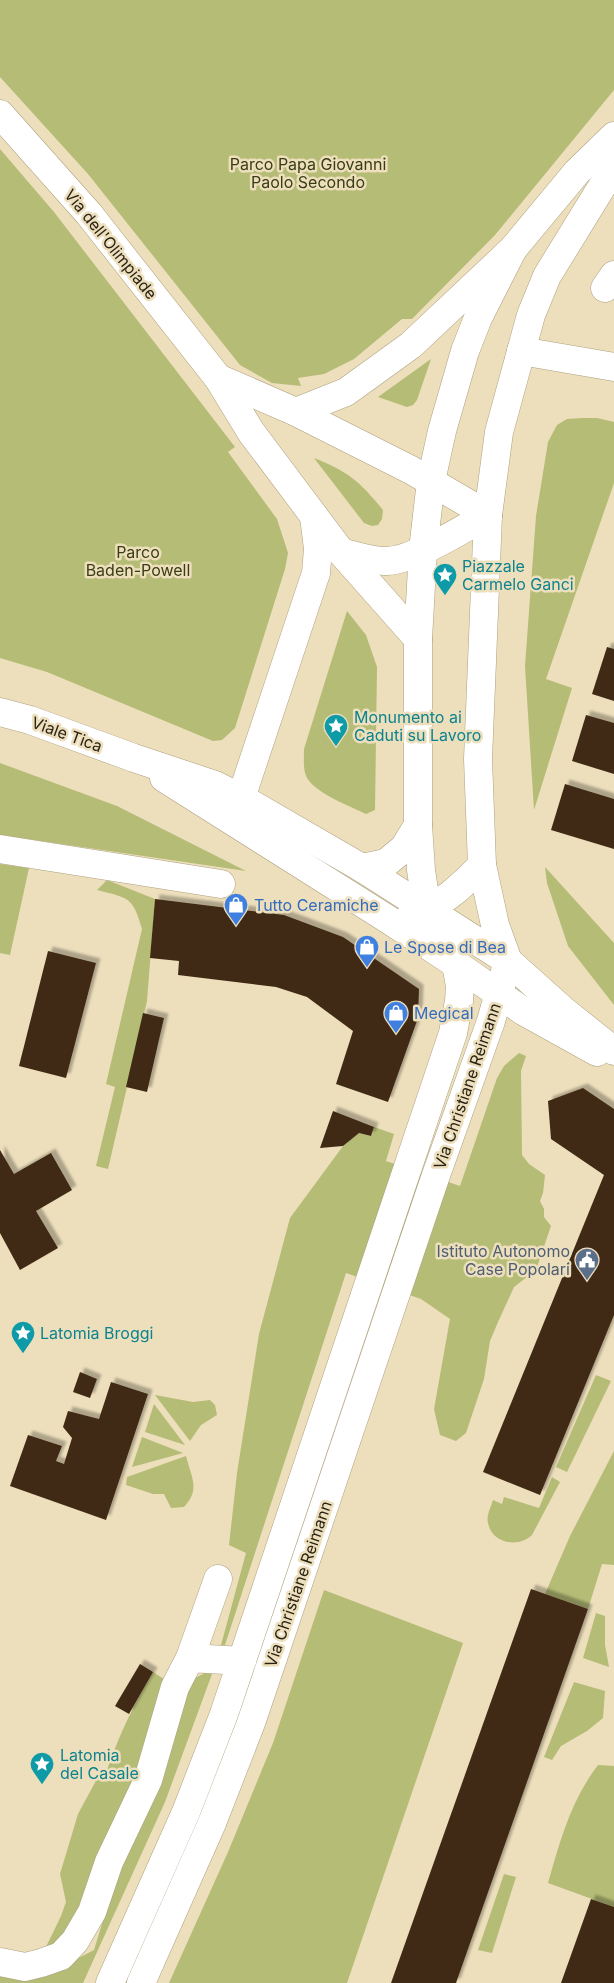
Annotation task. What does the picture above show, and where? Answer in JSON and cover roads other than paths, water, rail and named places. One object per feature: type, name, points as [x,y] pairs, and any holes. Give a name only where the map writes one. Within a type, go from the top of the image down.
[{"type":"street","name":"Via dell'Olimpiade","points":[[0,114],[89,214],[218,378],[251,432],[341,552],[418,639]]},
{"type":"street","points":[[296,412],[346,392],[411,345],[513,249],[577,172],[614,136]]},
{"type":"street","points":[[508,961],[494,925],[482,865],[478,759],[488,516],[499,432],[532,315],[547,276],[614,167]]},
{"type":"street","points":[[110,1983],[208,1758],[453,1033],[460,986],[456,964],[427,910],[421,870],[418,825],[418,639],[423,550],[431,481],[442,431],[465,351],[478,318],[513,249]]},
{"type":"street","points":[[521,351],[614,367]]},
{"type":"street","points":[[218,378],[296,412],[431,481],[488,516]]},
{"type":"street","points":[[241,798],[316,573],[318,549],[314,516]]},
{"type":"street","points":[[341,552],[388,561],[423,550],[488,516]]},
{"type":"street","name":"Viale Tica","points":[[0,712],[30,720],[134,758]]},
{"type":"street","points":[[134,758],[215,784],[362,868],[508,961],[564,1011],[614,1051]]},
{"type":"street","points":[[134,758],[389,920],[498,994],[557,1031],[614,1061]]},
{"type":"street","points":[[362,868],[386,863],[404,848],[418,825]]},
{"type":"street","points":[[0,849],[221,884]]},
{"type":"street","points":[[389,920],[427,910],[457,891],[482,865]]},
{"type":"street","name":"Via Christiane Reimann","points":[[141,1983],[220,1805],[251,1723],[435,1178],[491,1021],[508,961]]},
{"type":"street","points":[[0,1962],[25,1967],[61,1956],[75,1941],[92,1912],[109,1862],[148,1780],[176,1686],[190,1658],[218,1580]]},
{"type":"street","points":[[190,1658],[242,1661]]},
{"type":"place","name":"Piazzale Carmelo Ganci","points":[[445,596]]},
{"type":"place","name":"Monumento ai Caduti su Lavoro","points":[[336,747]]},
{"type":"place","name":"Tutto Ceramiche","points":[[236,926]]},
{"type":"place","name":"Le Spose di Bea","points":[[367,968]]},
{"type":"place","name":"Megical","points":[[396,1034]]},
{"type":"place","name":"Istituto Autonomo Case Popolari","points":[[587,1281]]},
{"type":"place","name":"Latomia Broggi","points":[[23,1354]]},
{"type":"place","name":"Latomia del Casale","points":[[42,1785]]},
{"type":"park label","name":"Parco Papa Giovanni Paolo Secondo","points":[[308,173]]},
{"type":"park label","name":"Parco Baden-Powell","points":[[138,561]]}]
